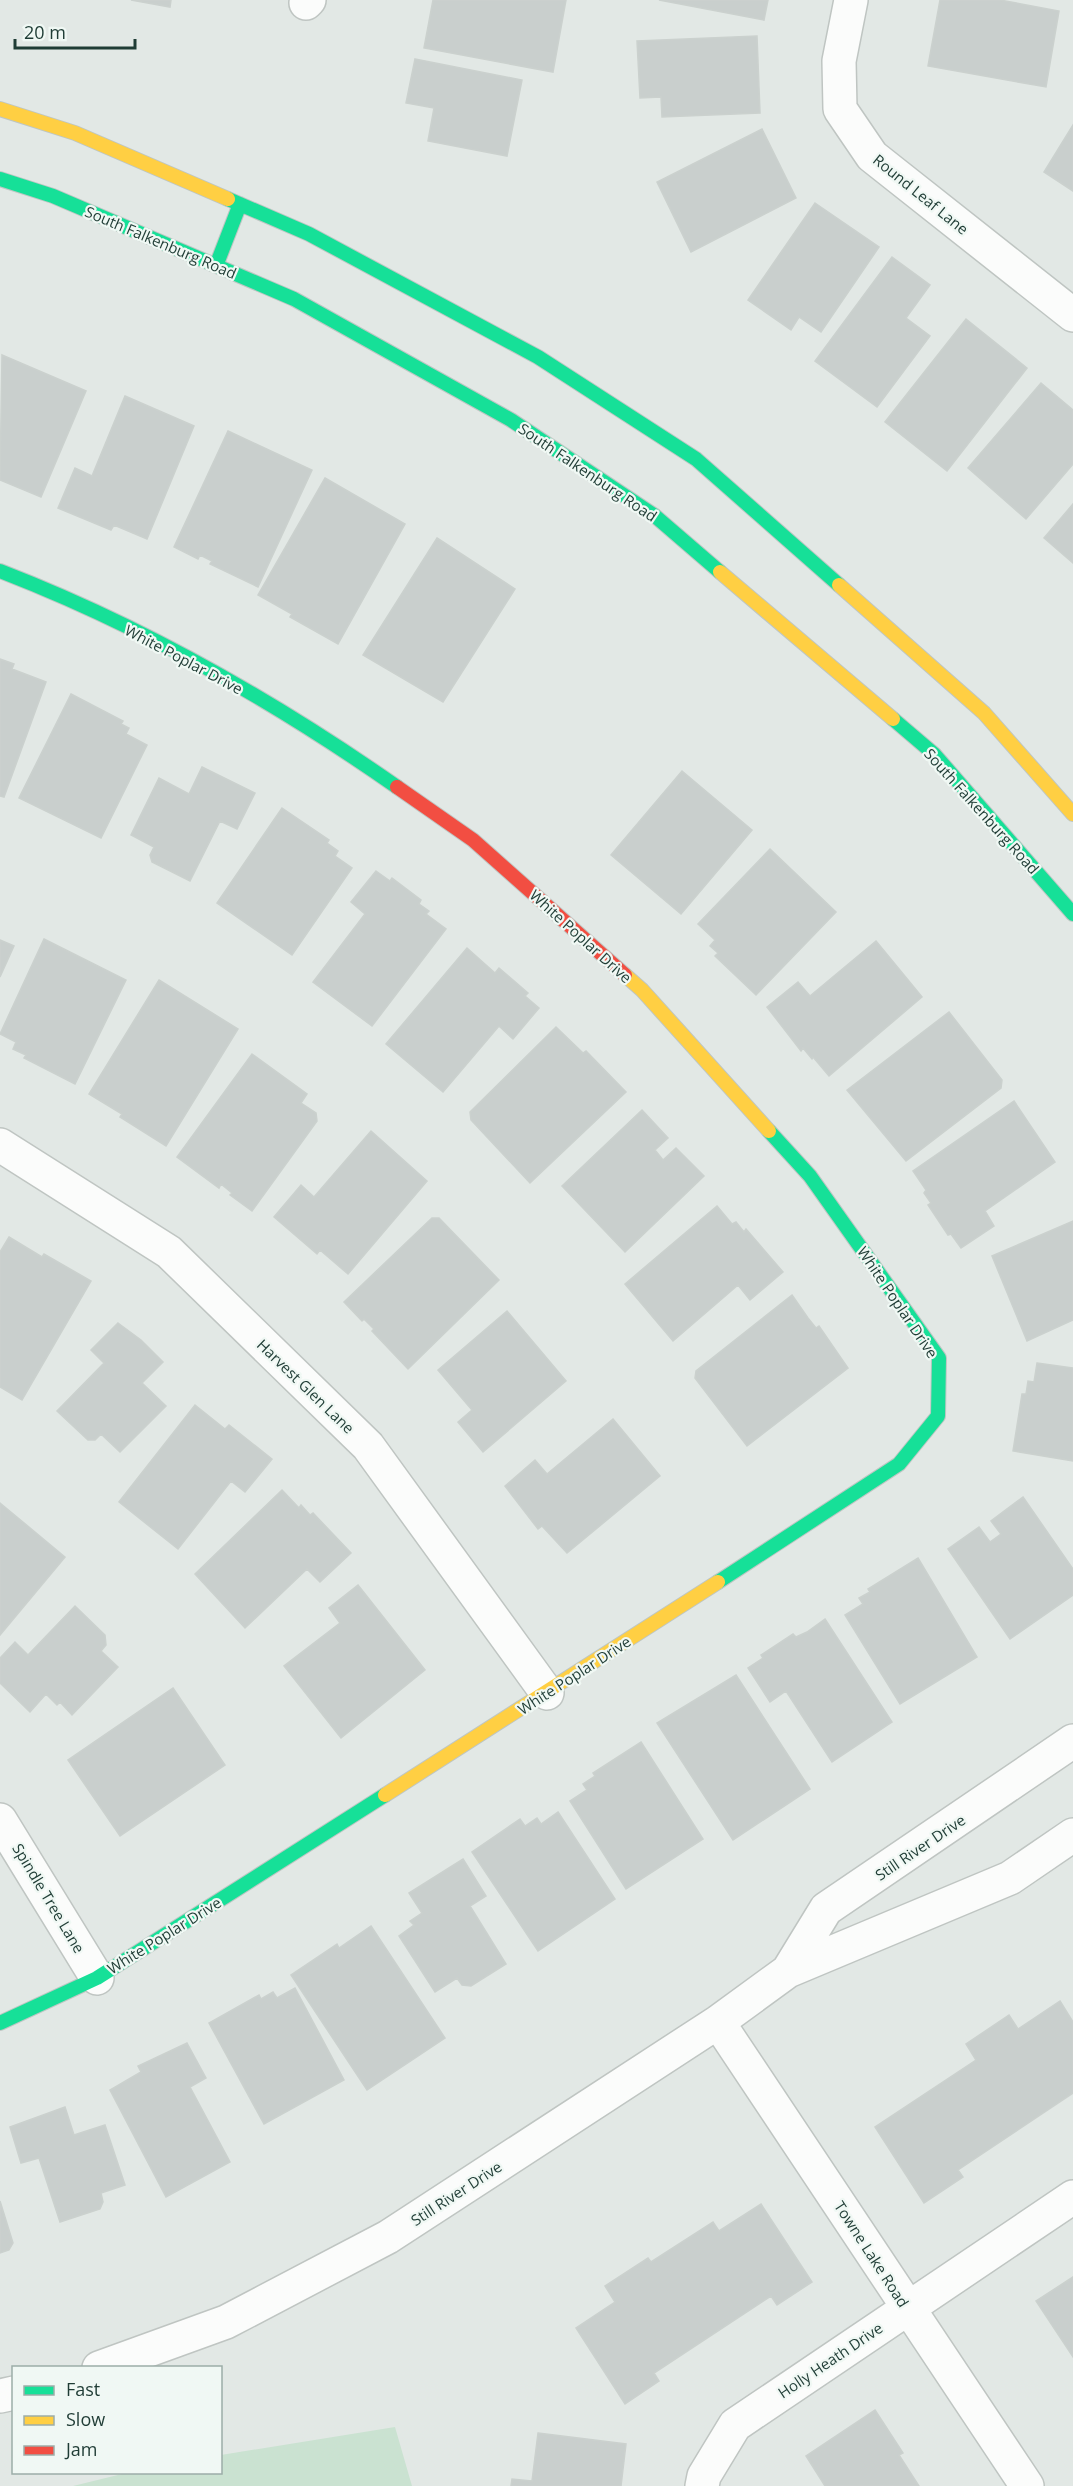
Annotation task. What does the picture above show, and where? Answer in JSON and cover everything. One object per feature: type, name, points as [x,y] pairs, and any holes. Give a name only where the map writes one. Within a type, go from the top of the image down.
[{"type":"street","name":"Round Leaf Lane","points":[[852,0],[839,61],[840,109],[872,156],[1073,315]]},
{"type":"street","points":[[0,109],[75,133],[309,234],[538,357],[696,459],[984,713],[1073,814]]},
{"type":"street","name":"South Falkenburg Road","points":[[0,179],[53,196],[294,299],[511,420],[655,516],[934,754],[1073,914]]},
{"type":"street","points":[[216,266],[240,204]]},
{"type":"street","name":"White Poplar Drive","points":[[0,571],[44,588],[172,649],[339,746],[472,840],[642,990],[794,1158],[810,1176],[939,1358],[938,1416],[899,1464],[547,1693],[97,1978],[0,2024]]},
{"type":"street","name":"Harvest Glen Lane","points":[[0,1145],[168,1252],[368,1446],[547,1693]]},
{"type":"street","name":"Still River Drive","points":[[788,1971],[826,1910],[1073,1742]]},
{"type":"street","name":"Spindle Tree Lane","points":[[0,1820],[97,1978]]},
{"type":"street","name":"Still River Drive","points":[[102,2366],[226,2322],[388,2237],[718,2022],[788,1971],[1010,1878],[1073,1835]]},
{"type":"street","name":"Towne Lake Road","points":[[718,2022],[1027,2486]]},
{"type":"street","name":"Holly Heath Drive","points":[[702,2486],[704,2476],[735,2425],[1073,2197]]},
{"type":"green space","points":[[395,2427],[412,2486],[73,2486],[122,2474],[222,2474],[222,2455]]},
{"type":"building","points":[[131,0],[171,0],[170,7]]},
{"type":"building","points":[[433,0],[566,0],[553,72],[424,48]]},
{"type":"building","points":[[659,0],[768,0],[764,20]]},
{"type":"building","points":[[940,0],[1000,0],[1059,11],[1046,87],[928,66]]},
{"type":"building","points":[[757,36],[760,113],[662,117],[661,97],[640,98],[637,41]]},
{"type":"building","points":[[415,59],[522,80],[507,156],[428,141],[434,108],[406,103]]},
{"type":"building","points":[[1073,125],[1073,191],[1044,172]]},
{"type":"building","points":[[762,129],[796,198],[691,252],[657,182]]},
{"type":"building","points":[[815,203],[879,247],[821,332],[799,317],[791,330],[748,300]]},
{"type":"building","points":[[892,257],[930,285],[906,318],[930,336],[877,407],[815,361]]},
{"type":"building","points":[[966,319],[1027,368],[947,471],[885,422]]},
{"type":"building","points":[[2,355],[86,391],[41,497],[0,480]]},
{"type":"building","points":[[1041,383],[1073,410],[1073,464],[1026,519],[968,468]]},
{"type":"building","points":[[125,396],[194,426],[147,539],[114,525],[111,530],[58,508],[75,468],[92,476]]},
{"type":"building","points":[[228,431],[312,470],[258,587],[210,564],[212,561],[200,555],[198,559],[174,547]]},
{"type":"building","points":[[325,478],[405,524],[338,644],[290,617],[292,614],[258,595]]},
{"type":"building","points":[[1073,504],[1073,563],[1044,538]]},
{"type":"building","points":[[437,538],[515,589],[443,702],[363,655]]},
{"type":"building","points":[[0,659],[14,664],[12,669],[46,682],[4,797],[0,796]]},
{"type":"building","points":[[71,694],[123,721],[121,724],[129,728],[126,734],[147,745],[101,838],[19,798]]},
{"type":"building","points":[[202,767],[255,793],[237,829],[220,821],[190,881],[152,862],[150,855],[154,847],[131,835],[159,778],[189,794]]},
{"type":"building","points":[[682,771],[752,830],[681,914],[611,855]]},
{"type":"building","points":[[282,808],[329,840],[327,843],[338,851],[335,856],[352,868],[292,955],[217,903]]},
{"type":"building","points":[[770,849],[836,912],[756,995],[715,956],[718,953],[710,946],[715,940],[698,924]]},
{"type":"building","points":[[376,871],[390,881],[392,878],[421,900],[419,904],[429,911],[426,914],[446,929],[372,1026],[313,982],[365,914],[351,902]]},
{"type":"building","points":[[44,939],[126,980],[75,1084],[24,1058],[26,1055],[13,1049],[16,1042],[0,1034]]},
{"type":"building","points":[[0,940],[14,946],[0,977]]},
{"type":"building","points":[[876,941],[922,997],[829,1076],[803,1048],[801,1051],[767,1007],[798,982],[810,996]]},
{"type":"building","points":[[467,948],[495,973],[499,968],[528,993],[525,996],[539,1008],[513,1039],[499,1026],[443,1092],[386,1044]]},
{"type":"building","points":[[159,980],[238,1029],[166,1146],[120,1117],[122,1114],[89,1094]]},
{"type":"building","points":[[949,1012],[1002,1080],[1001,1088],[906,1161],[847,1090]]},
{"type":"building","points":[[556,1027],[583,1053],[586,1051],[626,1092],[530,1183],[471,1120],[470,1112]]},
{"type":"building","points":[[252,1054],[307,1094],[301,1103],[316,1113],[317,1121],[252,1211],[230,1195],[232,1193],[221,1184],[219,1188],[177,1157]]},
{"type":"building","points":[[1014,1101],[1055,1162],[985,1211],[994,1226],[961,1248],[951,1234],[948,1235],[928,1205],[931,1203],[924,1193],[926,1190],[913,1171]]},
{"type":"building","points":[[642,1110],[668,1138],[655,1150],[663,1160],[676,1148],[704,1176],[625,1252],[562,1186]]},
{"type":"building","points":[[371,1131],[427,1181],[348,1274],[320,1250],[317,1254],[274,1217],[301,1185],[314,1197]]},
{"type":"building","points":[[717,1206],[732,1224],[736,1222],[744,1232],[746,1229],[783,1272],[750,1300],[738,1285],[673,1341],[625,1284]]},
{"type":"building","points":[[432,1218],[439,1218],[499,1280],[408,1369],[372,1331],[374,1329],[364,1319],[362,1321],[344,1302]]},
{"type":"building","points":[[1073,1221],[1073,1320],[1027,1341],[992,1256]]},
{"type":"building","points":[[9,1237],[42,1257],[44,1254],[91,1281],[22,1400],[0,1387],[0,1252]]},
{"type":"building","points":[[792,1295],[816,1328],[819,1326],[848,1368],[747,1446],[695,1378],[696,1371]]},
{"type":"building","points":[[507,1311],[566,1381],[483,1452],[458,1422],[472,1410],[438,1370]]},
{"type":"building","points":[[118,1323],[141,1340],[163,1362],[142,1383],[166,1406],[120,1452],[101,1434],[95,1440],[88,1440],[57,1411],[104,1363],[91,1350]]},
{"type":"building","points":[[1037,1363],[1073,1368],[1073,1461],[1013,1451],[1022,1394],[1026,1394],[1028,1381],[1034,1382]]},
{"type":"building","points":[[195,1405],[225,1429],[229,1425],[272,1459],[245,1492],[231,1481],[178,1549],[119,1502]]},
{"type":"building","points":[[613,1419],[660,1476],[567,1553],[542,1526],[538,1529],[505,1486],[535,1460],[547,1474]]},
{"type":"building","points":[[282,1490],[299,1508],[301,1505],[310,1515],[313,1513],[351,1553],[320,1582],[307,1569],[245,1628],[195,1574]]},
{"type":"building","points":[[1023,1497],[1073,1569],[1073,1595],[1010,1639],[948,1549],[979,1527],[990,1542],[1001,1534],[991,1521]]},
{"type":"building","points":[[0,1503],[65,1557],[0,1635]]},
{"type":"building","points":[[918,1558],[977,1657],[900,1704],[845,1615],[863,1604],[859,1598],[870,1592],[868,1589]]},
{"type":"building","points":[[358,1585],[425,1670],[341,1738],[284,1666],[340,1623],[329,1608]]},
{"type":"building","points":[[75,1606],[105,1635],[106,1645],[101,1651],[118,1667],[72,1715],[60,1702],[57,1705],[46,1694],[30,1712],[0,1683],[0,1658],[15,1642],[28,1655]]},
{"type":"building","points":[[825,1619],[892,1722],[832,1762],[786,1691],[770,1702],[748,1668],[763,1658],[761,1655],[793,1634],[796,1637],[807,1632]]},
{"type":"building","points":[[736,1675],[810,1789],[733,1840],[657,1723]]},
{"type":"building","points":[[173,1688],[225,1765],[120,1836],[68,1760]]},
{"type":"building","points":[[641,1742],[703,1839],[626,1889],[570,1801],[587,1790],[583,1784],[595,1776],[593,1773]]},
{"type":"building","points":[[558,1812],[615,1899],[538,1951],[472,1852],[520,1819],[525,1826],[537,1818],[541,1824]]},
{"type":"building","points":[[463,1859],[486,1896],[470,1906],[506,1964],[471,1986],[462,1985],[457,1978],[435,1992],[399,1936],[414,1925],[410,1921],[422,1913],[409,1893]]},
{"type":"building","points":[[371,1926],[445,2038],[367,2090],[291,1975],[337,1944],[339,1948]]},
{"type":"building","points":[[295,1988],[344,2080],[264,2124],[209,2023],[259,1995],[261,1999],[273,1992],[277,1998]]},
{"type":"building","points":[[1060,2001],[1073,2022],[1073,2093],[958,2170],[963,2177],[924,2203],[875,2127],[976,2060],[966,2044],[1009,2015],[1018,2029]]},
{"type":"building","points":[[187,2043],[206,2078],[190,2087],[230,2162],[166,2197],[110,2090],[141,2072],[138,2066]]},
{"type":"building","points":[[65,2107],[74,2135],[105,2125],[125,2185],[101,2193],[103,2202],[100,2209],[60,2222],[39,2158],[21,2163],[10,2127]]},
{"type":"building","points":[[0,2201],[13,2243],[9,2250],[0,2253]]},
{"type":"building","points":[[761,2204],[812,2282],[777,2305],[771,2296],[654,2373],[659,2381],[625,2404],[576,2328],[615,2302],[605,2286],[648,2258],[651,2262],[713,2222],[719,2231]]},
{"type":"building","points":[[1073,2277],[1073,2357],[1036,2301]]},
{"type":"building","points":[[875,2410],[903,2453],[899,2455],[919,2486],[825,2486],[806,2456]]},
{"type":"building","points":[[538,2433],[626,2444],[621,2486],[511,2486],[512,2479],[532,2481]]},
{"type":"traffic: fast","points":[[0,179],[53,196],[294,299],[511,420],[655,516],[720,572]]},
{"type":"traffic: fast","points":[[228,199],[309,234],[538,357],[696,459],[839,585]]},
{"type":"traffic: fast","points":[[216,266],[240,204]]},
{"type":"traffic: fast","points":[[0,571],[104,615],[205,667],[303,725],[397,787]]},
{"type":"traffic: fast","points":[[893,719],[934,754],[1073,914]]},
{"type":"traffic: fast","points":[[718,1582],[899,1464],[938,1416],[939,1358],[810,1176],[769,1131]]},
{"type":"traffic: fast","points":[[0,2023],[97,1978],[385,1795]]},
{"type":"traffic: slow","points":[[0,109],[75,133],[228,199]]},
{"type":"traffic: slow","points":[[720,572],[893,719]]},
{"type":"traffic: slow","points":[[839,585],[984,713],[1073,814]]},
{"type":"traffic: slow","points":[[625,975],[642,990],[769,1131]]},
{"type":"traffic: slow","points":[[385,1795],[718,1582]]},
{"type":"traffic: jam","points":[[397,787],[473,840],[625,975]]}]
